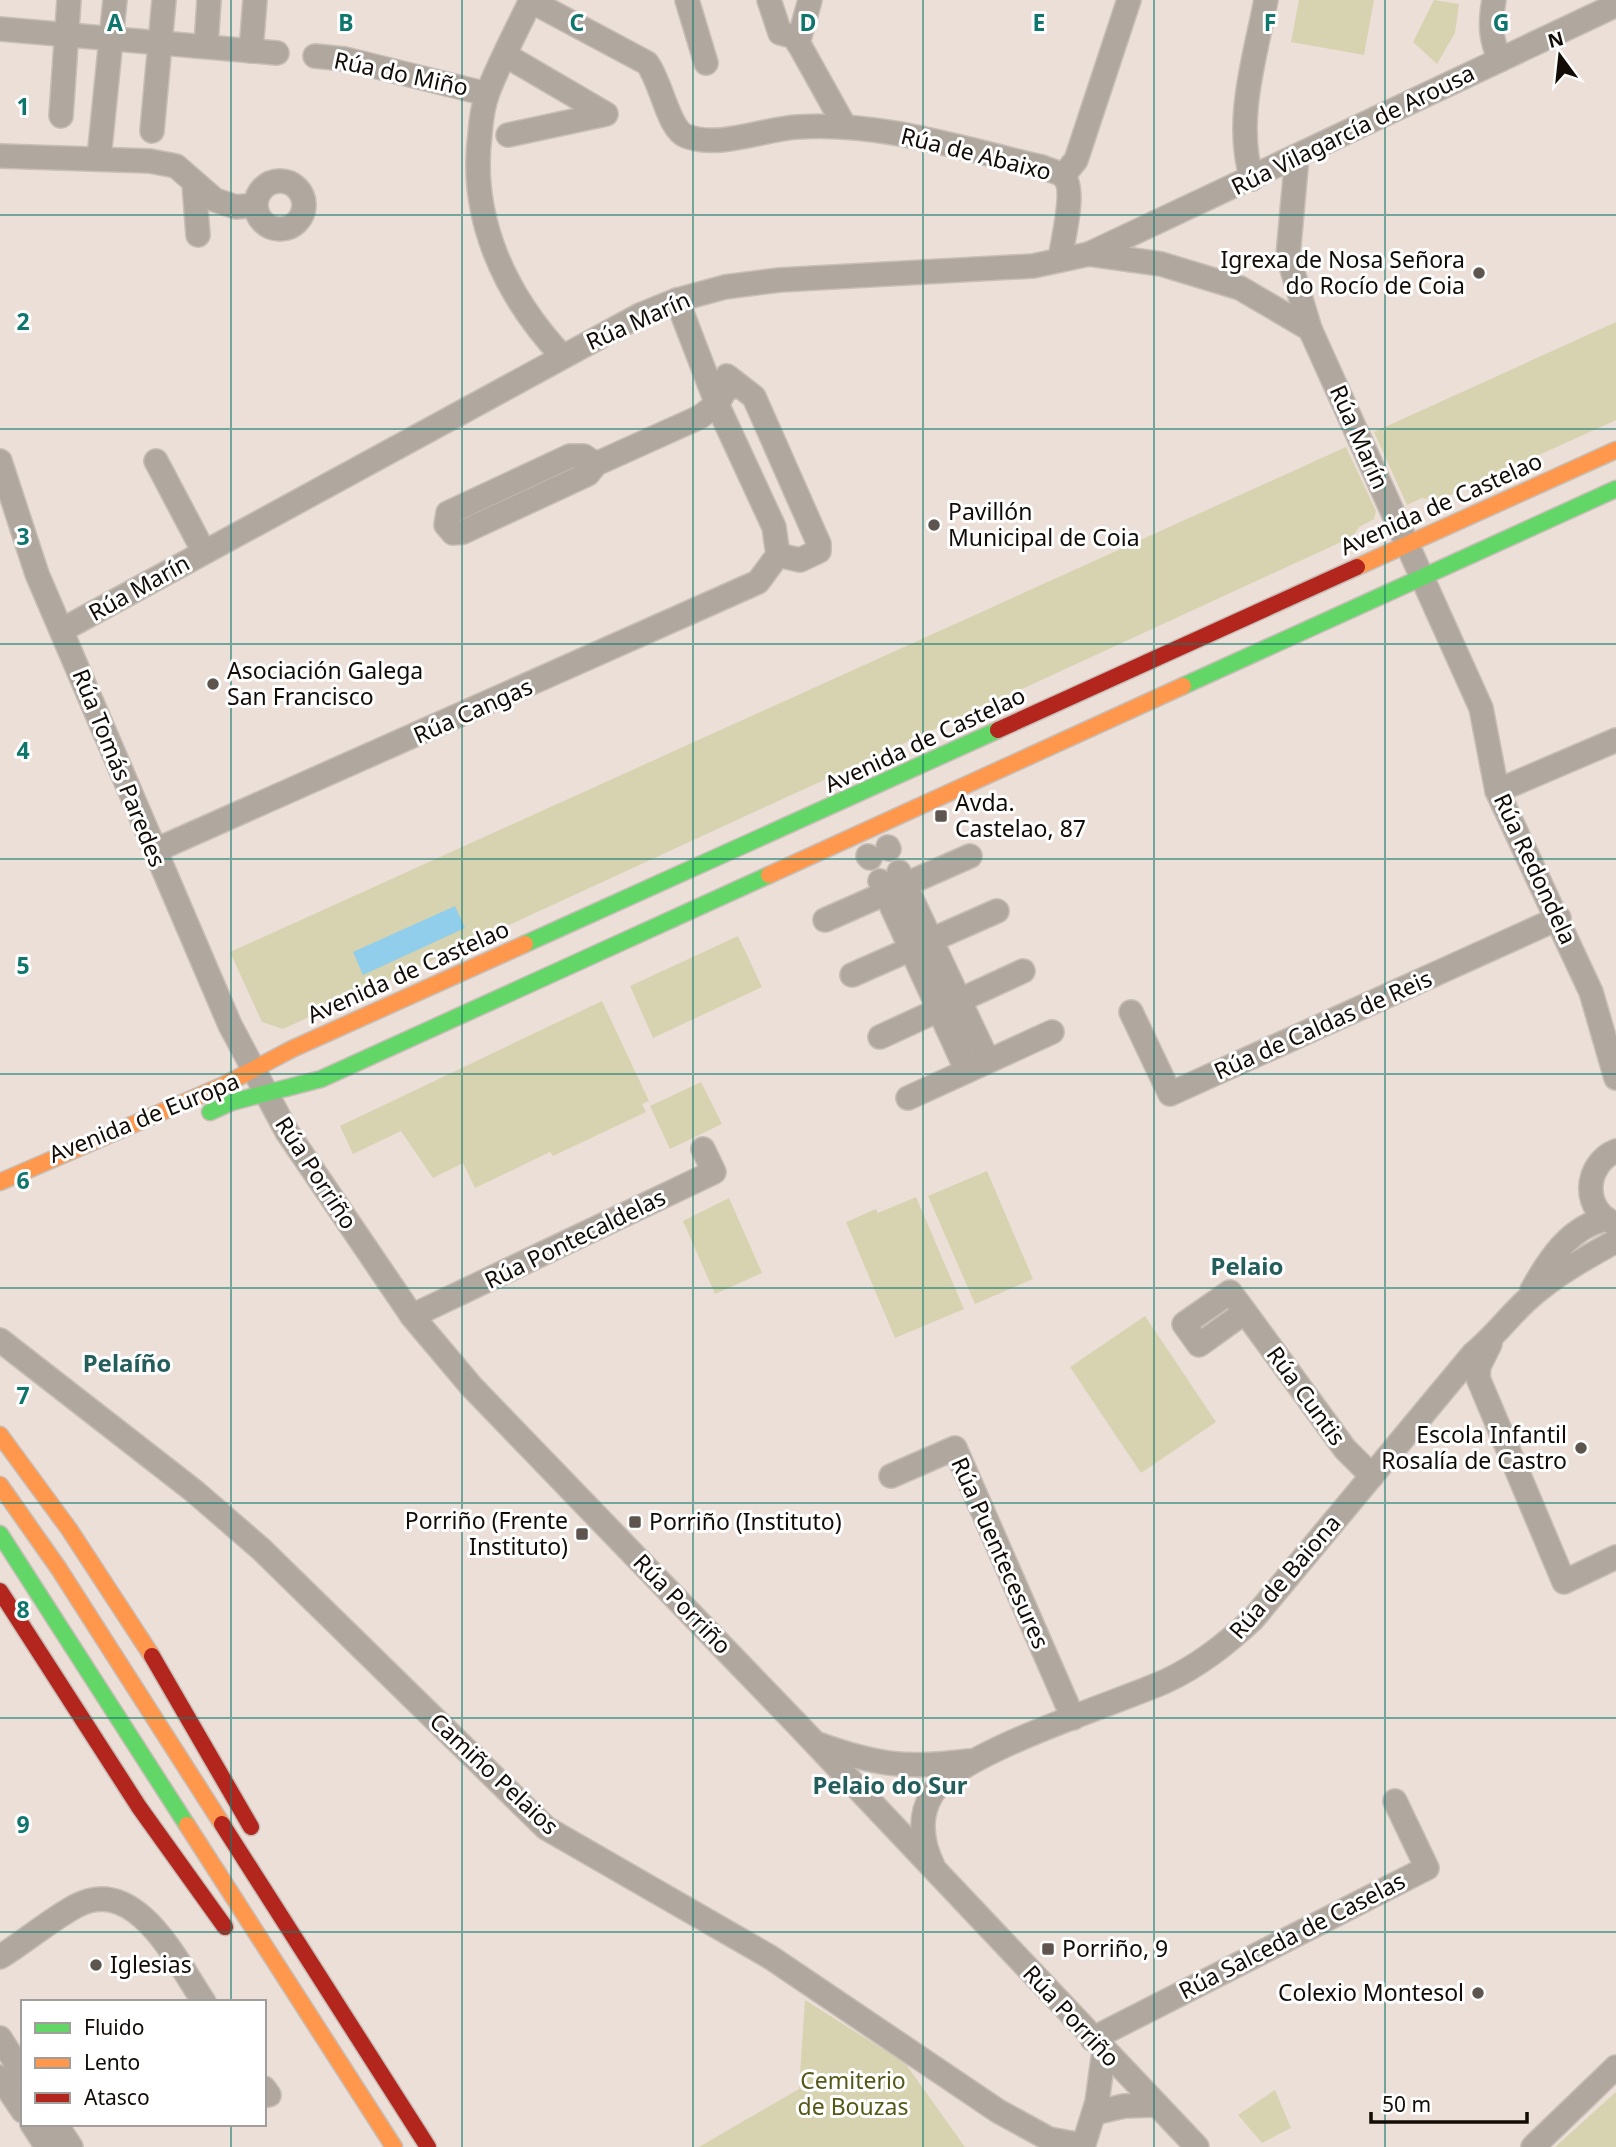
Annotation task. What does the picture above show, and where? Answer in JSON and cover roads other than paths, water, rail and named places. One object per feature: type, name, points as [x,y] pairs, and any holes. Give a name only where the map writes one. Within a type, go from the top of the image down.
[{"type":"main road","name":"Avenida de Castelao","points":[[253,1069],[1616,450]]},
{"type":"main road","points":[[266,1094],[321,1079],[1616,489]]},
{"type":"main road","points":[[858,835],[879,853],[880,824]]},
{"type":"main road","name":"Avenida de Europa","points":[[0,1181],[224,1085],[253,1069]]},
{"type":"main road","name":"Avenida de Europa","points":[[195,1118],[232,1102],[266,1094]]},
{"type":"main road","points":[[0,1435],[33,1478],[164,1674],[260,1843]]},
{"type":"main road","points":[[0,1485],[59,1569],[428,2147]]},
{"type":"main road","points":[[0,1534],[394,2147]]},
{"type":"main road","points":[[0,1591],[139,1807],[232,1938]]},
{"type":"main road","points":[[284,1891],[340,2008]]},
{"type":"main road","points":[[258,1964],[305,2007]]},
{"type":"main road","points":[[309,2046],[358,2123]]},
{"type":"street","points":[[61,116],[69,0]]},
{"type":"street","points":[[100,148],[115,0]]},
{"type":"street","points":[[152,131],[164,0]]},
{"type":"street","points":[[206,46],[209,0]]},
{"type":"street","points":[[251,51],[255,0]]},
{"type":"street","points":[[531,0],[487,94],[478,147],[476,184],[488,240],[512,285],[562,356]]},
{"type":"street","name":"Rúa de Abaixo","points":[[531,0],[647,63],[658,78],[673,126],[686,136],[709,140],[795,127],[844,125],[1016,161],[1063,176],[1069,186],[1069,199],[1060,260]]},
{"type":"street","points":[[687,0],[706,63]]},
{"type":"street","points":[[769,0],[789,38],[844,125]]},
{"type":"street","points":[[789,38],[810,0]]},
{"type":"street","points":[[1063,176],[1076,160],[1129,0]]},
{"type":"street","points":[[1252,179],[1244,149],[1245,111],[1266,0]]},
{"type":"street","points":[[1494,0],[1490,23],[1492,41],[1500,60]]},
{"type":"street","name":"Rúa Vilagarcía de Arousa","points":[[1089,254],[1616,6]]},
{"type":"street","points":[[0,29],[277,53]]},
{"type":"street","points":[[505,55],[606,114],[508,135]]},
{"type":"street","name":"Rúa do Miño","points":[[315,56],[345,59],[487,94]]},
{"type":"street","points":[[1244,149],[1288,160]]},
{"type":"street","points":[[0,156],[150,161],[176,166],[215,200],[236,207],[256,205]]},
{"type":"street","name":"Rúa Marín","points":[[1288,160],[1292,188],[1288,256],[1295,285],[1310,329],[1406,545]]},
{"type":"street","points":[[194,184],[198,235]]},
{"type":"street","name":"Rúa Marín","points":[[62,631],[640,315],[677,300],[725,286],[779,279],[1033,266],[1089,254],[1161,264],[1240,288],[1310,329]]},
{"type":"street","points":[[1266,302],[1284,298],[1295,285]]},
{"type":"street","points":[[677,300],[702,359],[717,404],[774,527],[778,555],[800,560],[819,551],[819,544],[754,397],[702,359]]},
{"type":"street","points":[[596,464],[584,456],[570,456],[448,513],[446,525],[453,533],[463,532],[588,474],[596,464],[700,417],[717,404],[726,388],[736,386]]},
{"type":"street","name":"Rúa Tomás Paredes","points":[[0,461],[37,573],[156,850],[162,872],[225,1014],[253,1069]]},
{"type":"street","points":[[156,461],[204,551]]},
{"type":"street","name":"Rúa Redondela","points":[[1406,545],[1481,708],[1497,791],[1559,918],[1598,1007],[1602,1039],[1616,1078]]},
{"type":"street","name":"Rúa Cangas","points":[[156,850],[758,582],[778,555]]},
{"type":"street","points":[[1497,791],[1616,740]]},
{"type":"street","points":[[825,920],[893,883],[970,856]]},
{"type":"street","points":[[893,883],[949,1005],[967,1071]]},
{"type":"street","points":[[852,975],[996,911]]},
{"type":"street","name":"Rúa de Caldas de Reis","points":[[1131,1012],[1170,1094],[1559,918]]},
{"type":"street","points":[[880,1037],[1023,971]]},
{"type":"street","points":[[949,1005],[988,1061]]},
{"type":"street","points":[[908,1098],[1052,1032]]},
{"type":"street","name":"Rúa Porriño","points":[[253,1069],[287,1132],[412,1317],[471,1386],[815,1744],[1188,2144]]},
{"type":"street","name":"Rúa Pontecaldelas","points":[[412,1317],[714,1172],[703,1149]]},
{"type":"street","name":"Rúa de Baiona","points":[[1611,1222],[1595,1205],[1590,1184],[1599,1163],[1616,1151]]},
{"type":"street","name":"Rúa de Baiona","points":[[1527,1299],[1547,1264],[1578,1229],[1611,1222]]},
{"type":"street","name":"Rúa de Baiona","points":[[939,1876],[927,1853],[923,1816],[940,1784],[972,1760],[1167,1680],[1214,1655],[1253,1619],[1473,1354],[1494,1337],[1527,1299],[1572,1264],[1616,1241]]},
{"type":"street","name":"Rúa Cuntis","points":[[1245,1312],[1354,1461],[1371,1476]]},
{"type":"street","points":[[1494,1337],[1479,1366],[1478,1378],[1564,1582],[1616,1557]]},
{"type":"street","name":"Camiño Pelaios","points":[[0,1340],[194,1490],[261,1549],[545,1828],[771,1957],[998,2111],[1049,2139],[1083,2146]]},
{"type":"street","name":"Rúa Puentecesures","points":[[891,1476],[955,1448],[1073,1718]]},
{"type":"street","name":"Rúa de Baiona","points":[[815,1744],[875,1763],[901,1766],[972,1760]]},
{"type":"street","name":"Rúa Salceda de Caselas","points":[[1098,2045],[1427,1868],[1395,1801]]},
{"type":"street","points":[[0,1957],[77,1906],[93,1899],[114,1899],[136,1908],[154,1929],[203,2000]]},
{"type":"street","points":[[0,2038],[21,2071]]},
{"type":"street","points":[[1083,2146],[1094,2113],[1098,2045]]},
{"type":"street","points":[[1534,2147],[1616,2067]]},
{"type":"street","points":[[0,2077],[21,2108]]},
{"type":"street","points":[[1094,2113],[1124,2106],[1154,2105]]},
{"type":"street","points":[[33,2126],[47,2147]]},
{"type":"street","points":[[57,2126],[71,2147]]},
{"type":"water","points":[[455,906],[465,928],[363,975],[353,952]]},
{"type":"place","name":"Igrexa de Nosa Señora do Rocío de Coia","points":[[1479,273]]},
{"type":"place","name":"Pavillón Municipal de Coia","points":[[934,525]]},
{"type":"place","name":"Asociación Galega San Francisco","points":[[213,684]]},
{"type":"place","name":"Avda. Castelao, 87","points":[[941,816]]},
{"type":"place","name":"Escola Infantil Rosalía de Castro","points":[[1581,1448]]},
{"type":"place","name":"Porriño (Instituto)","points":[[635,1522]]},
{"type":"place","name":"Porriño (Frente Instituto)","points":[[582,1534]]},
{"type":"place","name":"Porriño, 9","points":[[1048,1949]]},
{"type":"place","name":"Iglesias","points":[[96,1965]]},
{"type":"place","name":"Colexio Montesol","points":[[1478,1993]]},
{"type":"district","name":"Pelaio","points":[[1247,1267]]},
{"type":"district","name":"Pelaíño","points":[[127,1364]]},
{"type":"district","name":"Pelaio do Sur","points":[[890,1786]]},
{"type":"park label","name":"Cemiterio de Bouzas","points":[[853,2094]]}]
